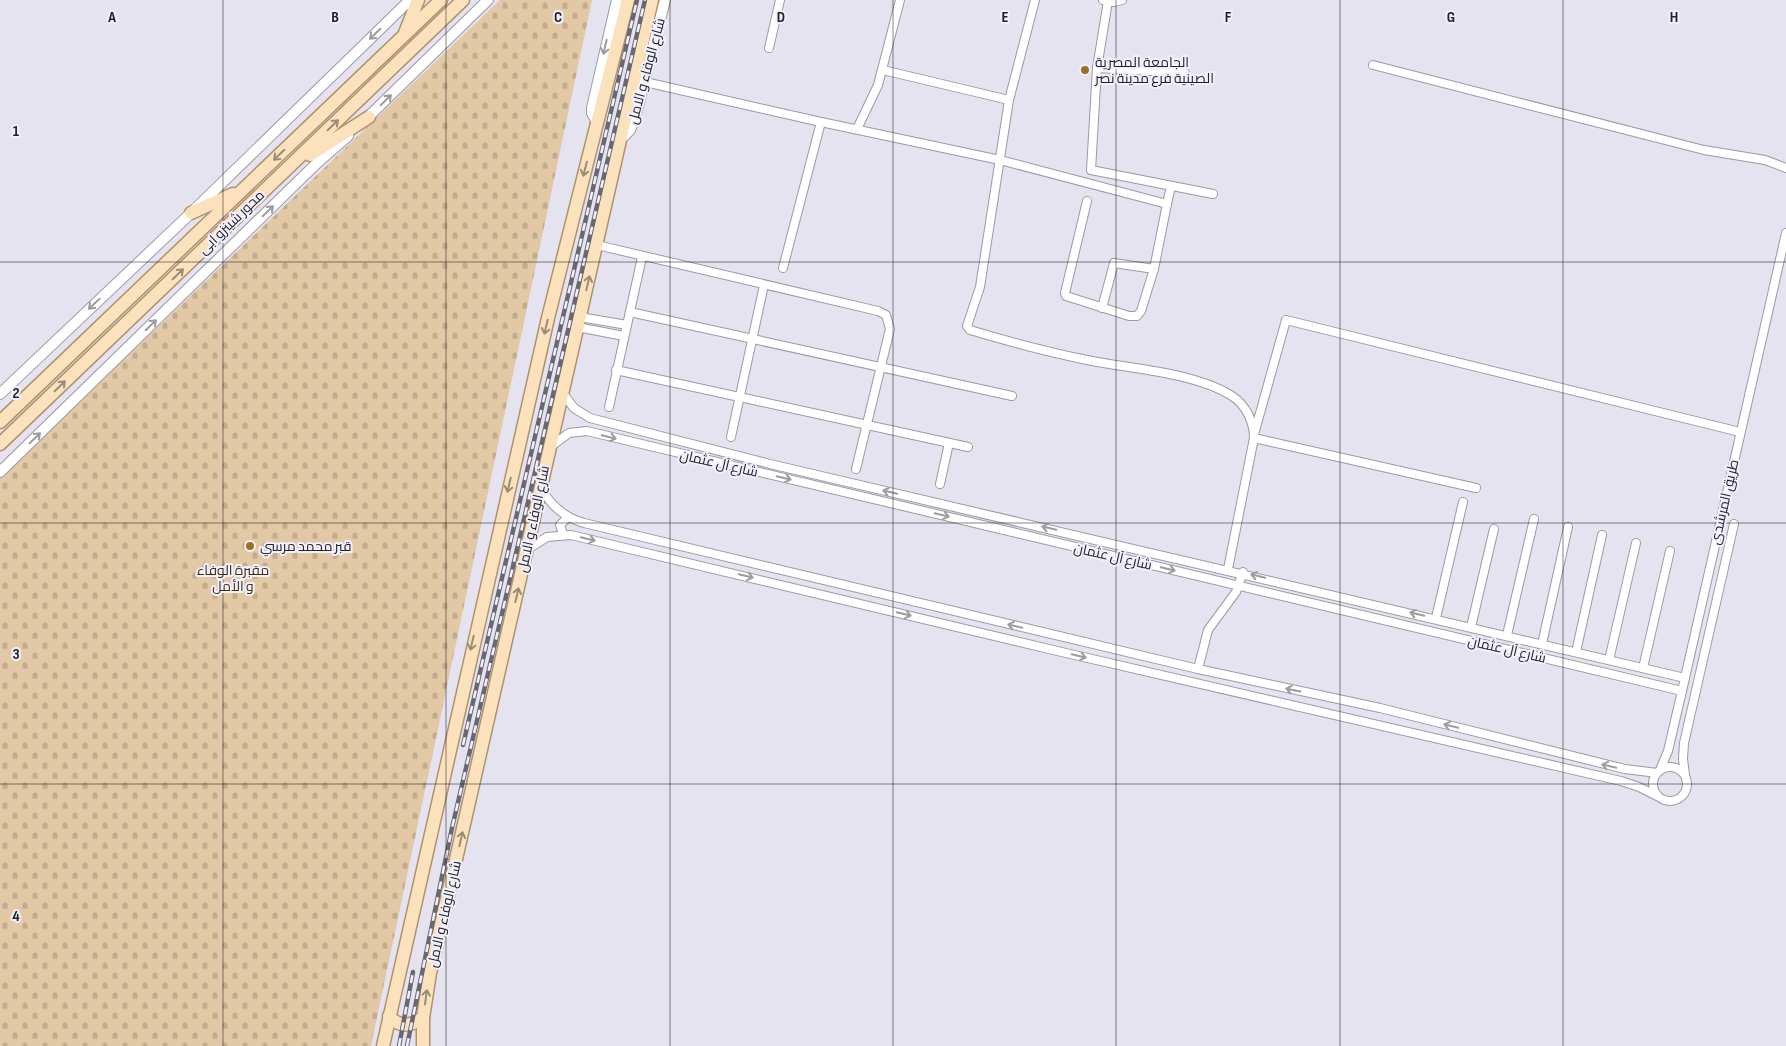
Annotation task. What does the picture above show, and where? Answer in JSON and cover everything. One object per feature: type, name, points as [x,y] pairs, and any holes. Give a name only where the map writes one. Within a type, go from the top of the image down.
[{"type":"main road","points":[[404,36],[418,0]]},
{"type":"main road","name":"محور شينزو ابى","points":[[0,422],[441,0]]},
{"type":"main road","name":"محور شينزو ابى","points":[[0,444],[463,0]]},
{"type":"main road","points":[[382,1046],[549,310],[628,0]]},
{"type":"main road","points":[[618,141],[652,0]]},
{"type":"main road","points":[[285,171],[369,117]]},
{"type":"main road","name":"شارع الوفاء و الامل","points":[[423,1046],[423,1018],[430,973],[597,245],[618,141]]},
{"type":"main road","points":[[191,214],[242,190]]},
{"type":"main road","points":[[389,1016],[395,1022],[406,1025],[414,1024],[423,1018]]},
{"type":"street","points":[[0,394],[191,214],[410,0]]},
{"type":"street","points":[[0,472],[317,163],[369,117],[488,0]]},
{"type":"street","points":[[597,122],[592,113],[592,108],[617,0]]},
{"type":"street","name":"شارع الوفاء و الامل","points":[[618,141],[630,130],[645,82],[665,0]]},
{"type":"street","points":[[769,48],[780,0]]},
{"type":"street","points":[[857,129],[872,98],[882,70],[900,0]]},
{"type":"street","points":[[1034,0],[1009,100],[980,288],[967,322],[968,328],[1064,355],[1182,378],[1222,392],[1241,404],[1248,412],[1254,436]]},
{"type":"street","points":[[1122,0],[1106,1],[1097,68],[1091,170],[1212,194]]},
{"type":"street","points":[[1373,65],[1704,150],[1765,160],[1786,168]]},
{"type":"street","points":[[1097,68],[1185,73]]},
{"type":"street","points":[[882,70],[1009,100]]},
{"type":"street","points":[[645,82],[820,122],[1000,160],[1167,204]]},
{"type":"street","points":[[782,268],[820,122]]},
{"type":"street","points":[[1087,201],[1065,292],[1069,298],[1129,316],[1137,316],[1141,311],[1154,269],[1171,186]]},
{"type":"street","name":"طريق المرشدى","points":[[1658,772],[1668,751],[1786,233]]},
{"type":"street","points":[[597,245],[883,312],[889,319],[890,329],[856,469]]},
{"type":"street","points":[[609,407],[642,256]]},
{"type":"street","points":[[1102,308],[1114,263],[1154,269]]},
{"type":"street","points":[[731,436],[764,284]]},
{"type":"street","points":[[630,312],[1012,396]]},
{"type":"street","points":[[1228,569],[1254,436],[1286,320],[1740,432]]},
{"type":"street","points":[[579,322],[607,322],[626,325]]},
{"type":"street","points":[[579,322],[605,332],[624,336]]},
{"type":"street","points":[[605,332],[607,322]]},
{"type":"street","points":[[616,370],[968,447]]},
{"type":"street","name":"شارع آل عثمان","points":[[562,392],[581,423],[1239,585],[1682,691]]},
{"type":"street","points":[[549,449],[581,423]]},
{"type":"street","name":"شارع آل عثمان","points":[[581,423],[770,464],[1242,572],[1685,678]]},
{"type":"street","points":[[1254,436],[1476,488]]},
{"type":"street","points":[[940,484],[949,443]]},
{"type":"street","points":[[527,550],[540,540],[563,534],[1620,781],[1639,787],[1670,802],[1683,796],[1688,784],[1685,774],[1679,769],[1671,767],[1658,772],[1624,770],[1380,708],[1056,636],[584,523],[568,517],[550,502],[540,487]]},
{"type":"street","points":[[1436,618],[1463,502]]},
{"type":"street","points":[[563,534],[560,525],[568,517]]},
{"type":"street","points":[[1508,635],[1534,519]]},
{"type":"street","name":"طريق المرشدى","points":[[1685,774],[1683,759],[1684,743],[1734,524]]},
{"type":"street","points":[[1542,644],[1568,527]]},
{"type":"street","points":[[1471,627],[1494,530]]},
{"type":"street","points":[[1576,652],[1602,535]]},
{"type":"street","points":[[1609,660],[1636,543]]},
{"type":"street","points":[[1644,668],[1670,551]]},
{"type":"street","points":[[1198,669],[1208,630],[1239,585],[1242,572]]},
{"type":"street","points":[[1053,650],[1056,636]]},
{"type":"street","points":[[1656,685],[1662,681],[1660,672]]},
{"type":"street","points":[[1658,772],[1652,785],[1658,796]]},
{"type":"green space","name":"مقبرة الوفاء و الأمل","points":[[500,0],[592,0],[371,1046],[0,1046],[0,478]]},
{"type":"railway","points":[[463,745],[637,0]]},
{"type":"railway","points":[[407,1046],[452,828],[645,0]]},
{"type":"railway","points":[[399,1046],[413,972]]},
{"type":"place","name":"الجامعة المصرية الصينية فرع مدينة نصر","points":[[1085,70]]},
{"type":"place","name":"قبر محمد مرسي","points":[[250,546]]}]
